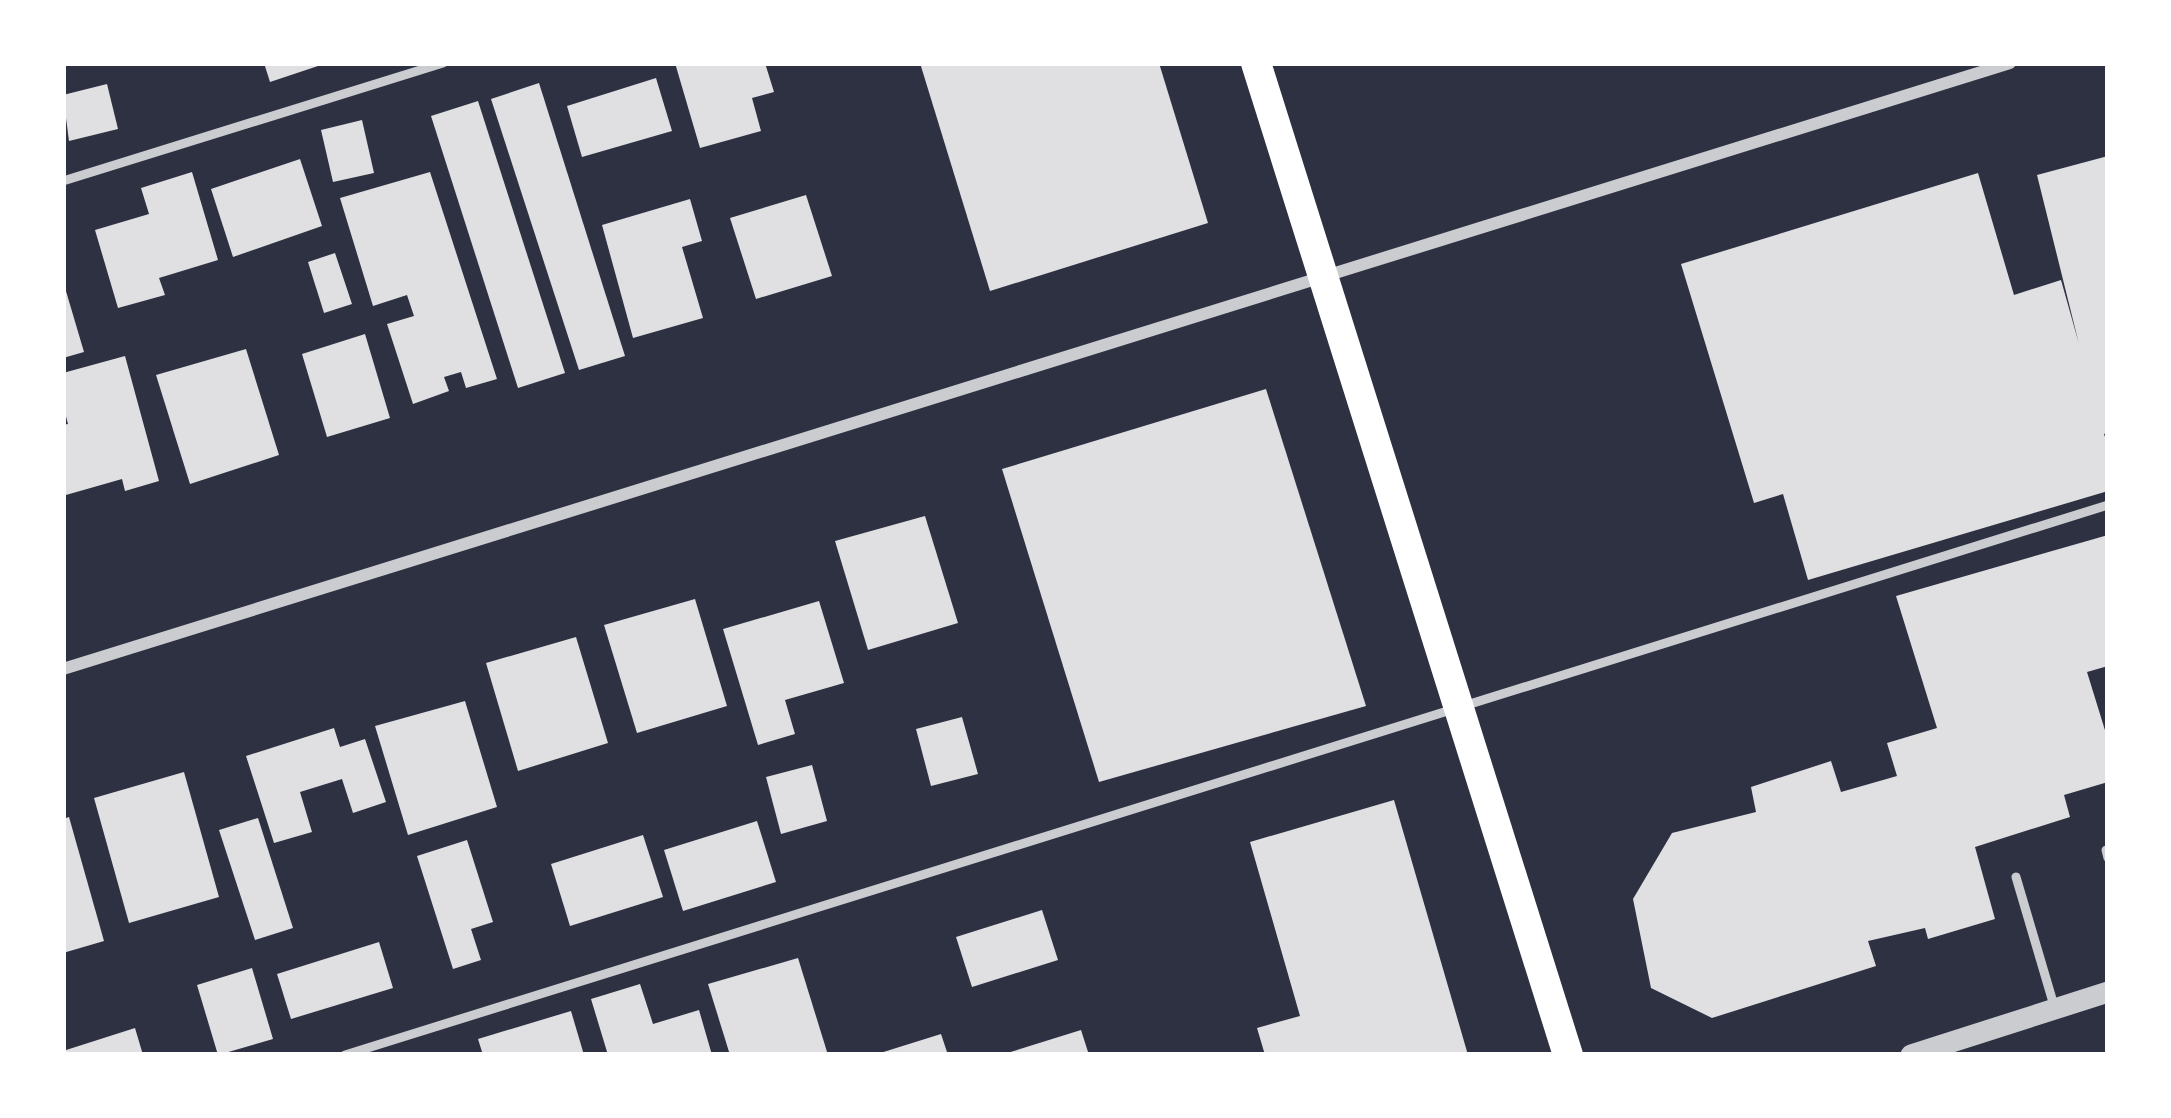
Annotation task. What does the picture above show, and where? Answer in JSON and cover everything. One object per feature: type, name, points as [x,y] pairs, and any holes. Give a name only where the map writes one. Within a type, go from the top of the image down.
[{"type":"main road","points":[[1256,63],[1568,1055]]},
{"type":"street","points":[[63,669],[2010,63]]},
{"type":"street","points":[[1911,1055],[2108,992]]},
{"type":"lane","points":[[63,181],[443,63]]},
{"type":"lane","points":[[345,1055],[2108,505]]},
{"type":"lane","points":[[2016,878],[2055,1010]]},
{"type":"building","points":[[264,63],[324,63],[324,64],[270,82]]},
{"type":"building","points":[[675,63],[765,63],[774,92],[752,98],[761,131],[700,148]]},
{"type":"building","points":[[920,63],[1159,63],[1208,223],[990,291]]},
{"type":"building","points":[[656,78],[672,131],[582,157],[567,106]]},
{"type":"building","points":[[539,83],[625,356],[579,370],[491,99]]},
{"type":"building","points":[[107,84],[118,129],[69,141],[63,95]]},
{"type":"building","points":[[478,101],[565,373],[518,388],[431,116]]},
{"type":"building","points":[[362,120],[374,173],[333,182],[321,130]]},
{"type":"building","points":[[2108,156],[2108,433],[2104,434],[2108,491],[1808,580],[1783,494],[1754,503],[1681,264],[1978,173],[2014,295],[2061,280],[2079,344],[2037,175]]},
{"type":"building","points":[[300,159],[322,226],[233,257],[211,189]]},
{"type":"building","points":[[192,172],[218,260],[159,278],[165,295],[118,308],[95,230],[149,214],[141,188]]},
{"type":"building","points":[[430,172],[497,379],[466,388],[461,372],[444,377],[449,391],[413,404],[387,324],[414,316],[407,295],[373,306],[340,198]]},
{"type":"building","points":[[806,195],[832,276],[756,299],[730,218]]},
{"type":"building","points":[[690,199],[702,241],[682,247],[703,318],[633,338],[602,225]]},
{"type":"building","points":[[335,253],[352,304],[324,313],[308,262]]},
{"type":"building","points":[[63,281],[84,352],[63,358]]},
{"type":"building","points":[[365,334],[390,418],[327,437],[302,354]]},
{"type":"building","points":[[246,349],[279,455],[190,484],[156,375]]},
{"type":"building","points":[[125,356],[159,481],[125,491],[122,479],[66,495],[63,425],[68,424],[63,373]]},
{"type":"building","points":[[1266,389],[1366,706],[1099,782],[1002,469]]},
{"type":"building","points":[[925,516],[958,623],[868,650],[835,541]]},
{"type":"building","points":[[2108,535],[2108,666],[2087,672],[2108,740],[2108,782],[2064,795],[2070,817],[1975,847],[1995,919],[1928,939],[1925,928],[1868,941],[1876,966],[1712,1018],[1651,988],[1633,899],[1672,833],[1756,812],[1751,787],[1831,761],[1841,792],[1897,776],[1887,743],[1937,728],[1896,596]]},
{"type":"building","points":[[695,599],[727,706],[637,733],[604,625]]},
{"type":"building","points":[[819,601],[844,683],[785,700],[795,734],[758,745],[723,629]]},
{"type":"building","points":[[576,637],[608,743],[518,771],[486,663]]},
{"type":"building","points":[[465,701],[497,807],[408,835],[375,726]]},
{"type":"building","points":[[962,717],[978,774],[931,786],[916,729]]},
{"type":"building","points":[[334,728],[340,747],[365,739],[386,802],[353,813],[342,779],[300,792],[312,832],[274,843],[246,756]]},
{"type":"building","points":[[812,765],[827,821],[781,834],[766,777]]},
{"type":"building","points":[[184,772],[219,897],[129,923],[94,798]]},
{"type":"building","points":[[1394,800],[1468,1055],[1265,1055],[1257,1028],[1300,1016],[1250,842]]},
{"type":"building","points":[[69,817],[104,941],[63,953],[63,819]]},
{"type":"building","points":[[258,818],[293,928],[255,940],[219,830]]},
{"type":"building","points":[[757,821],[776,882],[683,911],[664,850]]},
{"type":"building","points":[[643,835],[663,897],[570,926],[551,864]]},
{"type":"building","points":[[467,840],[493,922],[471,929],[481,960],[453,969],[417,856]]},
{"type":"building","points":[[1042,910],[1058,960],[972,987],[956,937]]},
{"type":"building","points":[[379,942],[393,988],[291,1019],[277,974]]},
{"type":"building","points":[[798,958],[828,1055],[730,1055],[708,984]]},
{"type":"building","points":[[252,968],[273,1039],[218,1055],[197,985]]},
{"type":"building","points":[[640,984],[653,1024],[699,1010],[712,1055],[608,1055],[591,999]]},
{"type":"building","points":[[571,1011],[584,1055],[483,1055],[478,1039]]},
{"type":"building","points":[[135,1028],[143,1055],[63,1055],[63,1051]]},
{"type":"building","points":[[1081,1030],[1089,1055],[1004,1055],[1004,1054]]},
{"type":"building","points":[[941,1034],[948,1055],[877,1054]]}]
